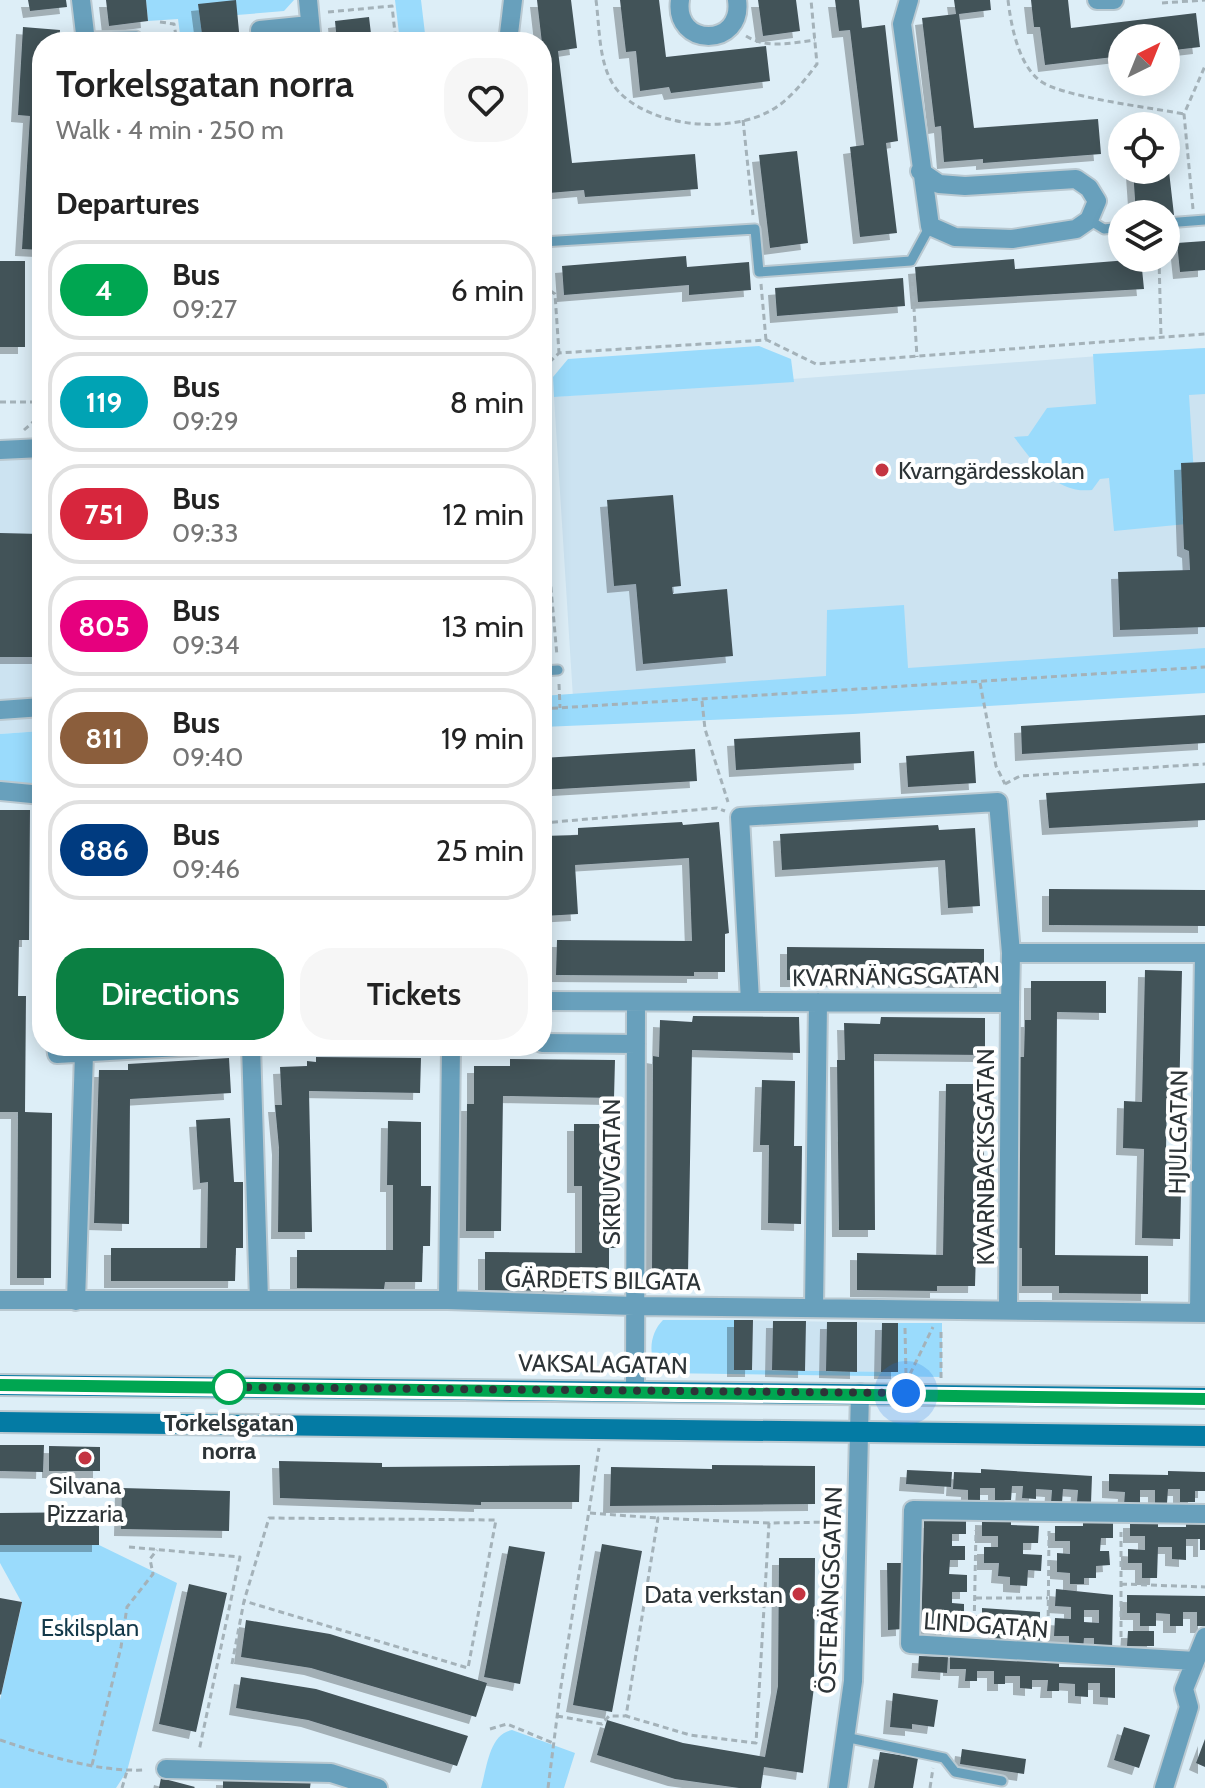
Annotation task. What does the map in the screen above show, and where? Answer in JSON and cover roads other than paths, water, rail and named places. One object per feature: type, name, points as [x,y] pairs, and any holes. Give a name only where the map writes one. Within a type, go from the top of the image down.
[{"type":"main road","name":"VAKSALAGATAN","points":[[0,1385],[1205,1398]]},
{"type":"main road","points":[[0,1422],[1205,1436]]},
{"type":"street","points":[[81,0],[85,32]]},
{"type":"street","points":[[509,32],[513,0]]},
{"type":"street","points":[[680,0],[682,21],[687,29],[704,38],[724,34],[731,27],[736,19],[737,0]]},
{"type":"street","points":[[909,0],[902,24],[920,171],[930,226],[955,237],[1012,239],[1076,229],[1089,220],[1097,201],[1089,188],[1076,179],[965,186],[939,184],[920,171]]},
{"type":"street","points":[[1097,0],[1114,0]]},
{"type":"street","points":[[260,32],[310,20]]},
{"type":"street","points":[[0,450],[32,448]]},
{"type":"street","points":[[0,710],[32,708]]},
{"type":"street","points":[[0,791],[32,794]]},
{"type":"street","points":[[750,1001],[735,815],[998,802],[1011,953]]},
{"type":"street","name":"KVARNÄNGSGATAN","points":[[552,1001],[1010,1003],[1011,953],[1204,953]]},
{"type":"street","name":"HJULGATAN","points":[[1202,1312],[1204,953]]},
{"type":"street","points":[[814,1308],[818,1002]]},
{"type":"street","name":"SKRUVGATAN","points":[[635,1390],[636,1003]]},
{"type":"street","name":"KVARNBACKSGATAN","points":[[1008,1310],[1010,1003]]},
{"type":"street","points":[[552,1043],[636,1044]]},
{"type":"street","points":[[76,1301],[84,1056]]},
{"type":"street","points":[[251,1056],[259,1300]]},
{"type":"street","points":[[448,1300],[451,1056]]},
{"type":"street","name":"GÄRDETS BILGATA","points":[[0,1300],[448,1300],[634,1306],[1202,1312]]},
{"type":"street","name":"ÖSTERÄNGSGATAN","points":[[838,1788],[853,1681],[860,1393]]},
{"type":"street","name":"LINDGATAN","points":[[1195,1661],[910,1644],[913,1510],[1205,1514]]},
{"type":"street","points":[[1164,1788],[1189,1707],[1184,1689],[1205,1637]]},
{"type":"street","points":[[166,1769],[331,1773],[378,1788]]},
{"type":"lane","points":[[1089,220],[1108,229]]},
{"type":"lane","points":[[1180,222],[1205,220]]},
{"type":"lane","points":[[552,241],[755,229],[759,272],[911,261],[930,226]]},
{"type":"lane","points":[[552,670],[558,670]]},
{"type":"lane","points":[[845,1737],[944,1758],[955,1772],[1002,1781]]},
{"type":"place","name":"Kvarngärdesskolan","points":[[882,470]]},
{"type":"place","name":"Torkelsgatan norra","points":[[229,1387]]},
{"type":"place","name":"Silvana Pizzaria","points":[[85,1458]]},
{"type":"place","name":"Data verkstan","points":[[799,1594]]},
{"type":"park label","name":"Eskilsplan","points":[[90,1627]]}]
